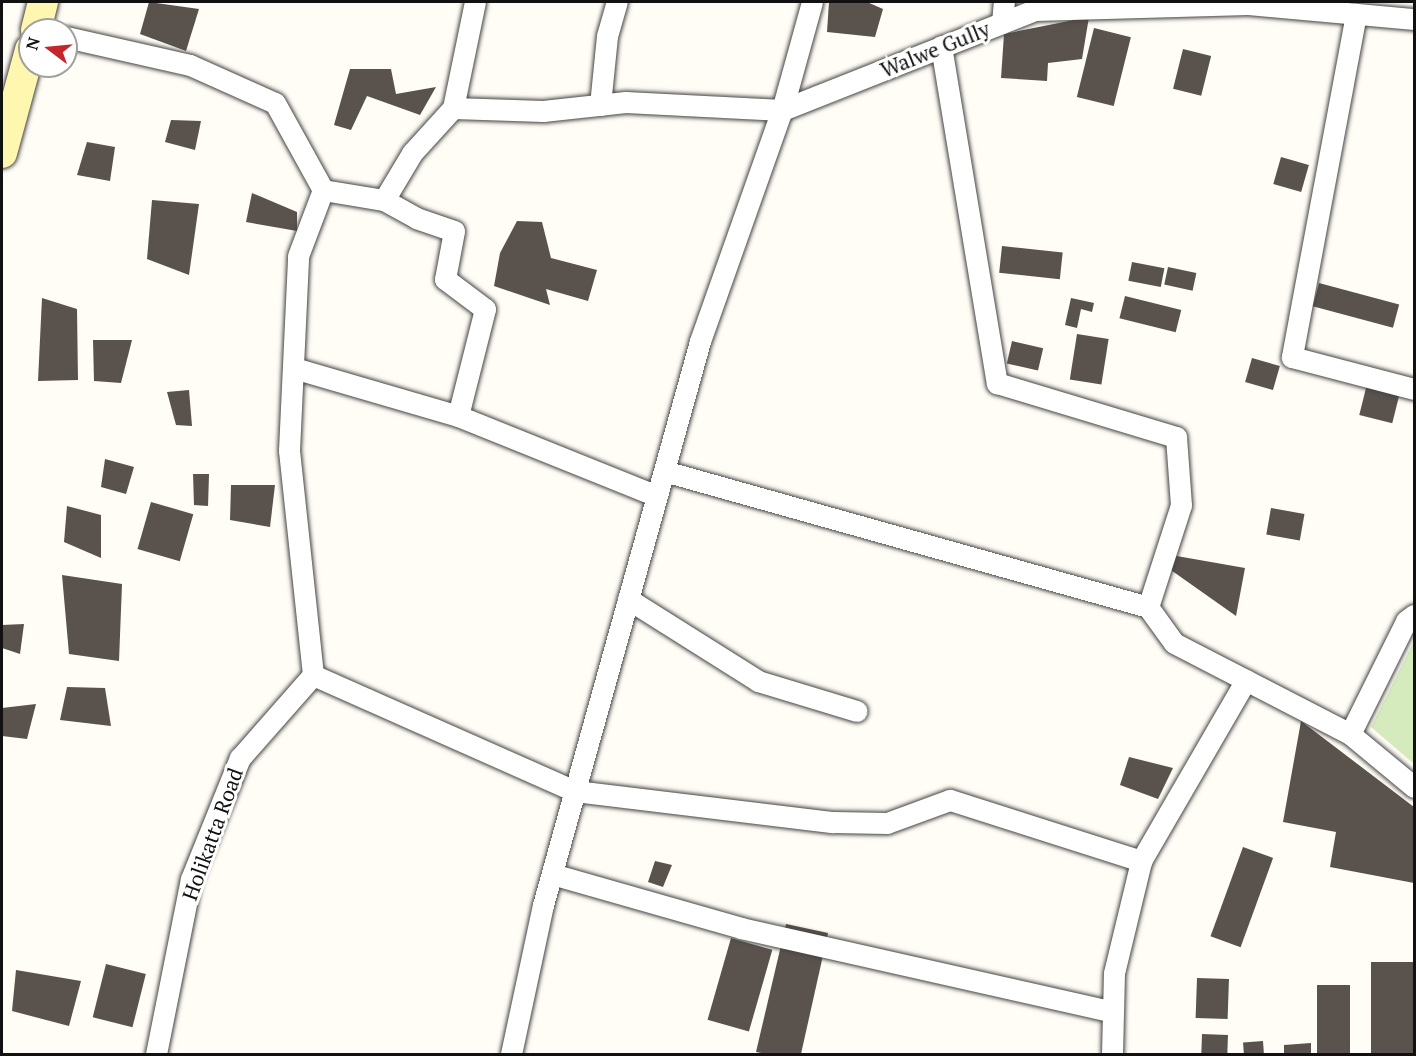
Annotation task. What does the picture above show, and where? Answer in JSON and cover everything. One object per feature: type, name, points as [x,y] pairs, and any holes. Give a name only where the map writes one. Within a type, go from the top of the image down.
[{"type":"main road","points":[[39,18],[43,2]]},
{"type":"main road","points":[[2,153],[22,78]]},
{"type":"street","points":[[384,200],[412,153],[453,108],[475,2]]},
{"type":"street","points":[[600,105],[607,36],[617,2]]},
{"type":"street","points":[[511,1054],[552,874],[700,341],[782,110],[812,2]]},
{"type":"street","points":[[1002,22],[1004,2]]},
{"type":"street","name":"Walwe Gully","points":[[782,110],[1034,10],[1181,4],[1248,4],[1414,19]]},
{"type":"street","points":[[1356,14],[1292,357],[1414,388]]},
{"type":"street","points":[[78,40],[190,65],[275,103],[323,190],[298,256],[289,450],[313,675],[575,790],[833,822],[887,823],[950,800],[1141,861]]},
{"type":"street","points":[[941,46],[997,383],[1176,437],[1180,505],[1148,607]]},
{"type":"street","points":[[453,108],[543,111],[626,102],[782,110]]},
{"type":"street","points":[[323,190],[384,200],[416,218],[454,231],[445,279],[485,309],[458,416]]},
{"type":"street","points":[[294,368],[458,416],[657,496]]},
{"type":"street","points":[[664,471],[1148,607],[1174,643],[1350,734],[1414,787]]},
{"type":"street","points":[[628,599],[758,681],[857,711]]},
{"type":"street","points":[[1350,734],[1406,621],[1414,615]]},
{"type":"street","name":"Holikatta Road","points":[[156,1054],[191,879],[240,758],[313,675]]},
{"type":"street","points":[[1112,1054],[1114,973],[1141,861],[1246,680]]},
{"type":"street","points":[[552,874],[741,928],[1113,1012]]},
{"type":"green space","points":[[1414,641],[1414,764],[1371,727]]},
{"type":"building","points":[[149,2],[199,9],[186,51],[140,34]]},
{"type":"building","points":[[829,2],[867,2],[883,9],[875,37],[827,32]]},
{"type":"building","points":[[1089,17],[1082,59],[1048,63],[1047,81],[1001,78],[1004,34]]},
{"type":"building","points":[[1094,28],[1131,37],[1114,106],[1077,97]]},
{"type":"building","points":[[1183,49],[1211,56],[1201,96],[1173,89]]},
{"type":"building","points":[[350,69],[391,69],[396,94],[436,87],[420,115],[367,96],[351,130],[334,125]]},
{"type":"building","points":[[171,120],[201,121],[195,150],[165,142]]},
{"type":"building","points":[[87,142],[115,147],[110,181],[77,175]]},
{"type":"building","points":[[1281,157],[1309,165],[1301,192],[1273,184]]},
{"type":"building","points":[[252,193],[297,212],[297,231],[246,222]]},
{"type":"building","points":[[152,200],[199,204],[189,275],[147,259]]},
{"type":"building","points":[[517,221],[542,222],[551,258],[597,270],[588,301],[546,289],[550,305],[494,286],[500,253]]},
{"type":"building","points":[[1002,246],[1063,252],[1060,279],[999,273]]},
{"type":"building","points":[[1132,262],[1164,268],[1161,287],[1128,281]]},
{"type":"building","points":[[1168,267],[1196,273],[1193,291],[1164,285]]},
{"type":"building","points":[[1319,283],[1399,304],[1393,328],[1313,306]]},
{"type":"building","points":[[1125,296],[1181,310],[1176,332],[1119,318]]},
{"type":"building","points":[[42,298],[77,309],[78,380],[38,381]]},
{"type":"building","points":[[1071,298],[1094,303],[1092,312],[1081,309],[1077,328],[1065,325]]},
{"type":"building","points":[[1077,334],[1109,339],[1101,384],[1070,379]]},
{"type":"building","points":[[93,340],[132,340],[121,383],[94,381]]},
{"type":"building","points":[[1012,341],[1043,348],[1038,371],[1007,363]]},
{"type":"building","points":[[1252,358],[1280,366],[1273,390],[1245,382]]},
{"type":"building","points":[[1368,380],[1401,388],[1392,423],[1359,415]]},
{"type":"building","points":[[189,390],[192,426],[176,425],[167,392]]},
{"type":"building","points":[[105,459],[134,467],[126,494],[101,487]]},
{"type":"building","points":[[193,474],[209,474],[208,506],[194,505]]},
{"type":"building","points":[[231,485],[275,485],[270,527],[230,520]]},
{"type":"building","points":[[151,502],[193,514],[180,561],[137,549]]},
{"type":"building","points":[[67,506],[101,515],[101,558],[64,542]]},
{"type":"building","points":[[1271,508],[1304,514],[1300,540],[1266,535]]},
{"type":"building","points":[[1171,555],[1245,568],[1236,616],[1168,568]]},
{"type":"building","points":[[62,575],[122,584],[119,661],[69,654]]},
{"type":"building","points":[[24,624],[20,654],[2,648],[2,625]]},
{"type":"building","points":[[67,687],[105,688],[111,726],[60,720]]},
{"type":"building","points":[[36,704],[27,739],[2,736],[2,708]]},
{"type":"building","points":[[1301,721],[1414,807],[1414,883],[1330,867],[1336,832],[1283,822]]},
{"type":"building","points":[[1129,757],[1173,768],[1158,799],[1120,785]]},
{"type":"building","points":[[1243,847],[1273,858],[1241,947],[1211,936]]},
{"type":"building","points":[[655,861],[672,865],[663,887],[648,882]]},
{"type":"building","points":[[786,924],[828,933],[801,1054],[766,1054],[756,1052]]},
{"type":"building","points":[[731,938],[772,950],[749,1032],[708,1020]]},
{"type":"building","points":[[1371,962],[1414,962],[1414,1054],[1371,1054]]},
{"type":"building","points":[[106,964],[146,974],[132,1027],[93,1017]]},
{"type":"building","points":[[16,970],[81,981],[69,1026],[12,1011]]},
{"type":"building","points":[[1197,978],[1229,979],[1228,1019],[1196,1018]]},
{"type":"building","points":[[1317,985],[1350,985],[1350,1054],[1317,1054]]},
{"type":"building","points":[[1202,1034],[1228,1035],[1227,1054],[1201,1054]]},
{"type":"building","points":[[1263,1041],[1264,1054],[1244,1054],[1243,1042]]},
{"type":"building","points":[[1311,1043],[1311,1054],[1284,1054],[1284,1045]]}]
